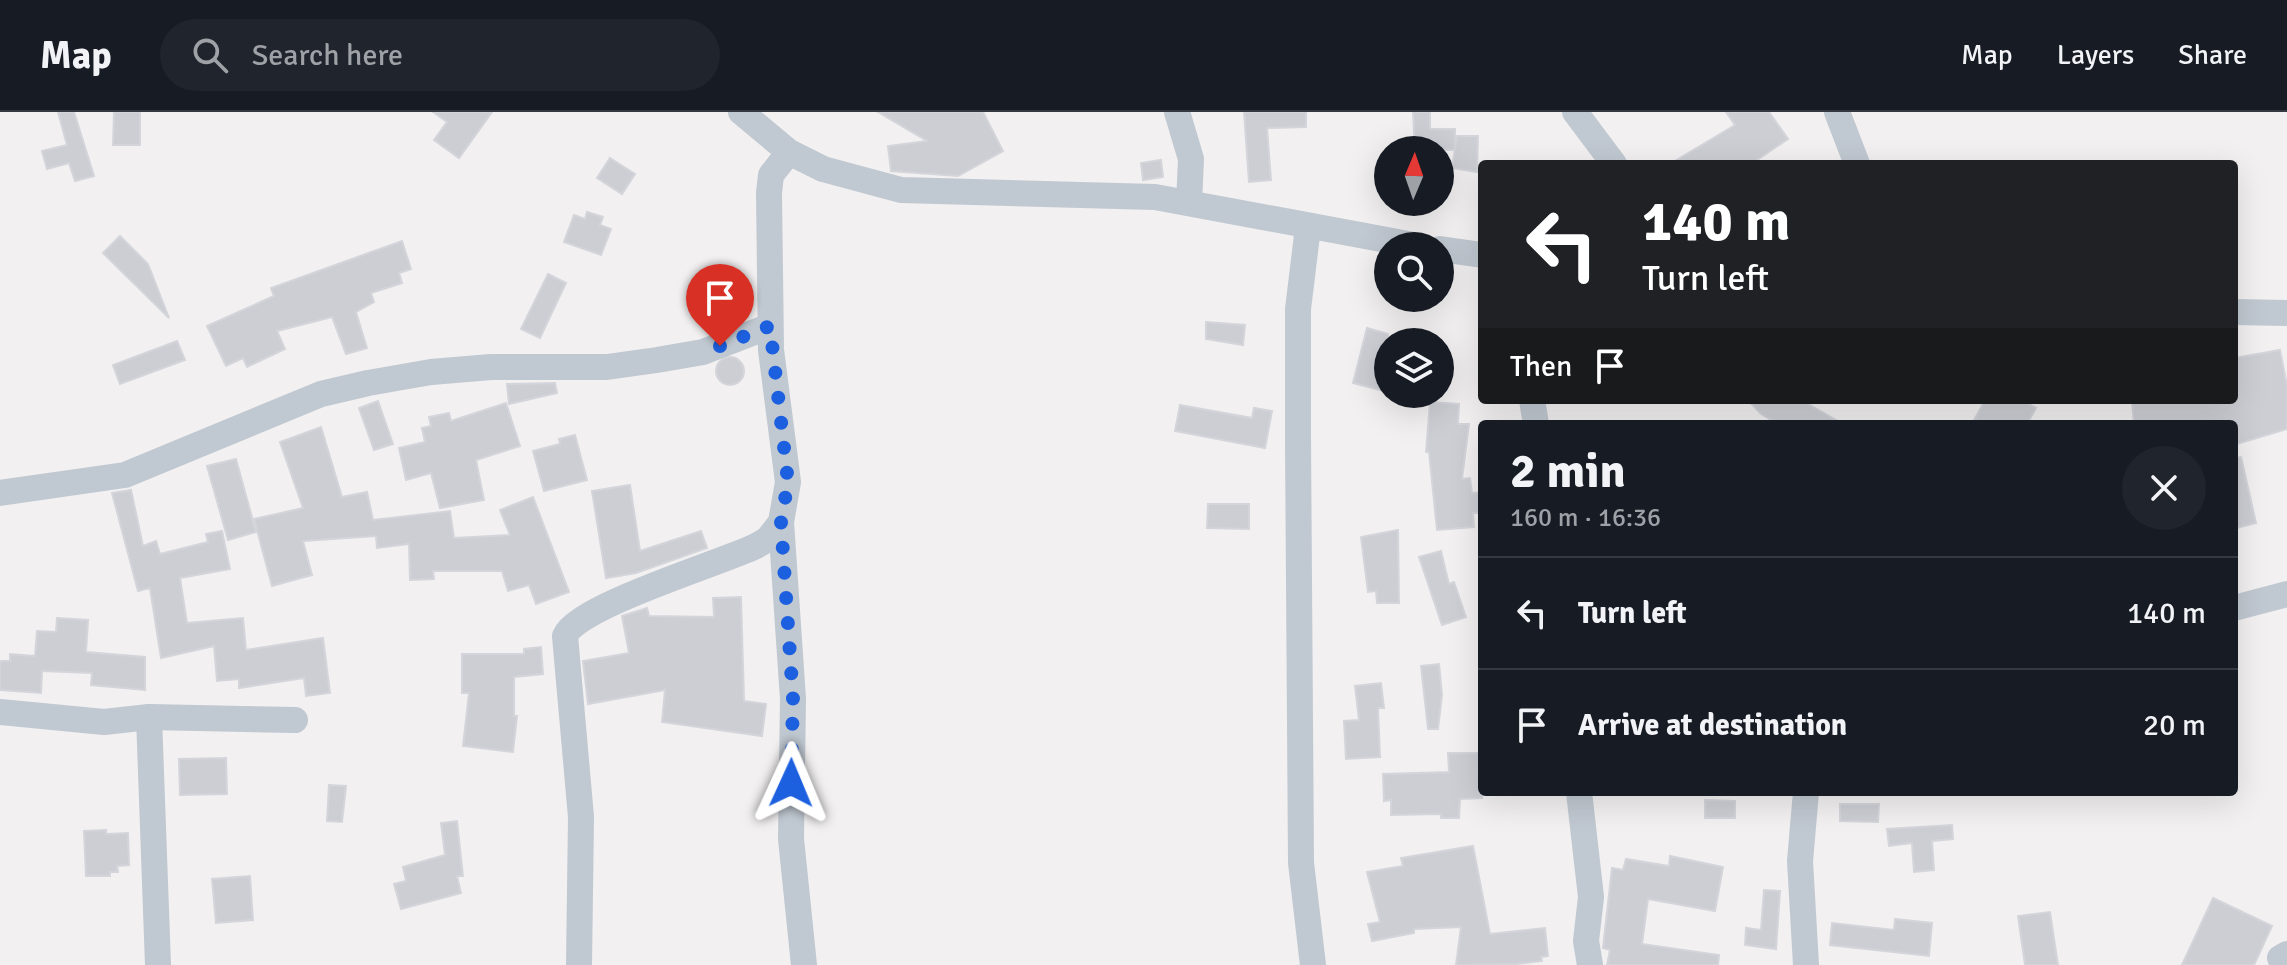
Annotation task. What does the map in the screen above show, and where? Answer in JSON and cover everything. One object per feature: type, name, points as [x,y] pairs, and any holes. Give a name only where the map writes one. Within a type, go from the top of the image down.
[{"type":"street","points":[[741,112],[789,152],[823,169],[901,190],[1122,194],[1189,203],[1374,238]]},
{"type":"street","points":[[1177,112],[1191,159],[1189,203]]},
{"type":"street","points":[[1575,112],[1611,160]]},
{"type":"street","points":[[1837,112],[1855,160]]},
{"type":"street","points":[[579,965],[581,817],[565,636],[569,628],[599,609],[768,539],[781,522],[786,506],[786,459],[770,326],[771,175],[778,161],[789,152]]},
{"type":"street","points":[[1308,227],[1298,309],[1298,439],[1301,863],[1313,965]]},
{"type":"street","points":[[1454,251],[1478,254]]},
{"type":"street","points":[[2238,312],[2287,313]]},
{"type":"street","points":[[0,493],[125,475],[321,394],[368,383],[476,368],[607,367],[657,360],[703,352],[770,326]]},
{"type":"street","points":[[781,522],[793,699],[791,839],[804,965]]},
{"type":"street","points":[[2238,607],[2287,594]]},
{"type":"street","points":[[0,712],[104,722],[149,717],[295,720]]},
{"type":"street","points":[[149,717],[158,965]]},
{"type":"street","points":[[1579,796],[1591,897],[1586,941],[1590,965]]},
{"type":"street","points":[[1806,796],[1800,861],[1806,965]]},
{"type":"building","points":[[58,112],[74,112],[94,176],[75,181],[69,163],[47,169],[42,151],[67,145]]},
{"type":"building","points":[[114,112],[140,112],[140,145],[113,145]]},
{"type":"building","points":[[433,112],[492,112],[459,158],[434,140],[447,122]]},
{"type":"building","points":[[878,112],[983,112],[1003,151],[958,176],[891,171],[888,146],[927,141]]},
{"type":"building","points":[[1244,112],[1306,112],[1306,127],[1267,128],[1271,180],[1249,182]]},
{"type":"building","points":[[1413,112],[1430,112],[1430,129],[1455,129],[1455,150],[1454,136],[1414,136]]},
{"type":"building","points":[[1726,112],[1769,112],[1788,139],[1757,160],[1677,160],[1735,125]]},
{"type":"building","points":[[1457,136],[1478,136],[1477,172],[1454,168]]},
{"type":"building","points":[[610,158],[635,174],[622,194],[597,178]]},
{"type":"building","points":[[1161,160],[1163,177],[1143,180],[1141,163]]},
{"type":"building","points":[[587,212],[603,217],[600,225],[611,229],[601,255],[564,242],[574,215],[585,219]]},
{"type":"building","points":[[120,236],[148,264],[169,318],[103,253]]},
{"type":"building","points":[[402,241],[411,269],[399,273],[402,283],[371,293],[374,302],[356,312],[367,348],[346,354],[332,317],[277,331],[285,349],[247,367],[243,358],[226,366],[207,326],[274,296],[271,288]]},
{"type":"building","points":[[548,274],[566,283],[540,338],[521,329]]},
{"type":"building","points":[[1206,322],[1245,325],[1243,345],[1206,339]]},
{"type":"building","points":[[1367,328],[1374,330],[1374,388],[1353,383]]},
{"type":"building","points":[[177,341],[185,360],[120,384],[113,365]]},
{"type":"building","points":[[2280,350],[2287,386],[2287,429],[2238,444],[2238,420],[2134,420],[2132,404],[2238,404],[2238,357]]},
{"type":"building","points":[[730,357],[740,361],[744,371],[740,381],[730,385],[720,381],[716,371],[720,361]]},
{"type":"building","points":[[555,383],[557,393],[509,404],[507,384]]},
{"type":"building","points":[[378,401],[393,444],[374,450],[359,408]]},
{"type":"building","points":[[506,403],[520,446],[476,460],[484,500],[440,508],[431,473],[406,480],[399,448],[425,442],[422,428],[431,426],[429,417],[449,413],[451,421]]},
{"type":"building","points":[[1454,404],[1459,404],[1458,424],[1469,424],[1462,479],[1470,478],[1472,493],[1478,492],[1478,513],[1473,513],[1474,527],[1437,530],[1429,452],[1426,452],[1430,408],[1454,408]]},
{"type":"building","points":[[1752,404],[1808,404],[1836,420],[1771,420]]},
{"type":"building","points":[[1983,404],[2028,404],[2036,408],[2029,420],[1974,420]]},
{"type":"building","points":[[1180,405],[1252,418],[1254,408],[1272,411],[1265,448],[1175,431]]},
{"type":"building","points":[[321,427],[342,497],[367,492],[373,520],[450,511],[454,538],[510,535],[500,510],[533,497],[569,592],[536,604],[529,585],[508,591],[502,571],[433,571],[434,579],[410,580],[409,544],[377,548],[376,536],[303,541],[312,575],[272,586],[254,519],[303,508],[280,442]]},
{"type":"building","points":[[575,435],[587,480],[544,491],[533,451],[560,444],[559,439]]},
{"type":"building","points":[[2238,457],[2241,457],[2256,523],[2238,528]]},
{"type":"building","points":[[236,459],[256,532],[228,540],[207,466]]},
{"type":"building","points":[[630,485],[640,551],[701,531],[707,548],[636,573],[606,578],[592,491]]},
{"type":"building","points":[[131,490],[143,546],[156,541],[160,554],[208,542],[206,534],[222,531],[230,569],[180,578],[187,623],[243,618],[246,650],[323,638],[330,693],[306,696],[304,678],[239,688],[239,679],[217,681],[214,646],[161,658],[150,588],[138,591],[112,493]]},
{"type":"building","points":[[1208,504],[1249,504],[1249,529],[1207,528]]},
{"type":"building","points":[[1398,530],[1399,603],[1377,603],[1376,591],[1368,592],[1361,537]]},
{"type":"building","points":[[1441,551],[1449,584],[1454,582],[1466,617],[1442,625],[1419,557]]},
{"type":"building","points":[[741,597],[744,701],[766,704],[762,736],[662,722],[665,690],[588,704],[583,661],[629,653],[622,616],[647,608],[649,616],[714,617],[713,598]]},
{"type":"building","points":[[57,618],[88,620],[86,652],[145,657],[145,690],[91,685],[92,673],[42,671],[41,693],[0,690],[0,661],[10,661],[10,654],[35,656],[37,631],[56,632]]},
{"type":"building","points":[[541,647],[543,674],[514,677],[514,716],[517,716],[513,752],[463,746],[469,693],[462,693],[462,654],[524,654],[524,649]]},
{"type":"building","points":[[1439,664],[1442,695],[1438,729],[1428,729],[1421,666]]},
{"type":"building","points":[[1381,683],[1384,708],[1378,708],[1380,757],[1346,759],[1344,721],[1359,720],[1355,686]]},
{"type":"building","points":[[1448,753],[1478,753],[1478,796],[1482,798],[1460,799],[1459,818],[1441,818],[1441,814],[1391,815],[1391,800],[1384,801],[1383,774],[1449,772]]},
{"type":"building","points":[[226,758],[227,794],[180,795],[179,759]]},
{"type":"building","points":[[329,785],[346,786],[342,822],[327,821]]},
{"type":"building","points":[[1705,800],[1735,801],[1735,818],[1705,818]]},
{"type":"building","points":[[1840,804],[1879,804],[1878,822],[1840,821]]},
{"type":"building","points":[[457,821],[463,876],[457,876],[461,893],[401,909],[394,884],[406,881],[403,867],[445,855],[441,823]]},
{"type":"building","points":[[1952,825],[1953,839],[1932,841],[1934,870],[1914,872],[1912,843],[1889,846],[1887,829]]},
{"type":"building","points":[[106,830],[106,834],[128,833],[129,865],[117,866],[118,872],[110,872],[110,876],[86,876],[84,831]]},
{"type":"building","points":[[1473,846],[1490,934],[1545,928],[1548,956],[1541,957],[1542,961],[1517,964],[1456,965],[1461,927],[1414,929],[1414,933],[1372,941],[1368,924],[1380,922],[1367,872],[1403,866],[1401,858]]},
{"type":"building","points":[[1670,856],[1723,867],[1715,911],[1648,899],[1642,944],[1719,955],[1718,965],[1607,965],[1610,950],[1603,948],[1612,868],[1623,870],[1626,859],[1669,866]]},
{"type":"building","points":[[250,876],[253,920],[216,923],[212,879]]},
{"type":"building","points":[[1764,890],[1780,891],[1776,949],[1745,945],[1746,928],[1761,930]]},
{"type":"building","points":[[2213,898],[2272,926],[2254,965],[2182,965]]},
{"type":"building","points":[[2050,912],[2058,965],[2025,965],[2018,916]]},
{"type":"building","points":[[1895,919],[1932,923],[1929,956],[1830,945],[1832,923],[1894,930]]},
{"type":"route","points":[[720,346],[770,326],[788,482],[781,522],[793,699],[791,783]]}]
